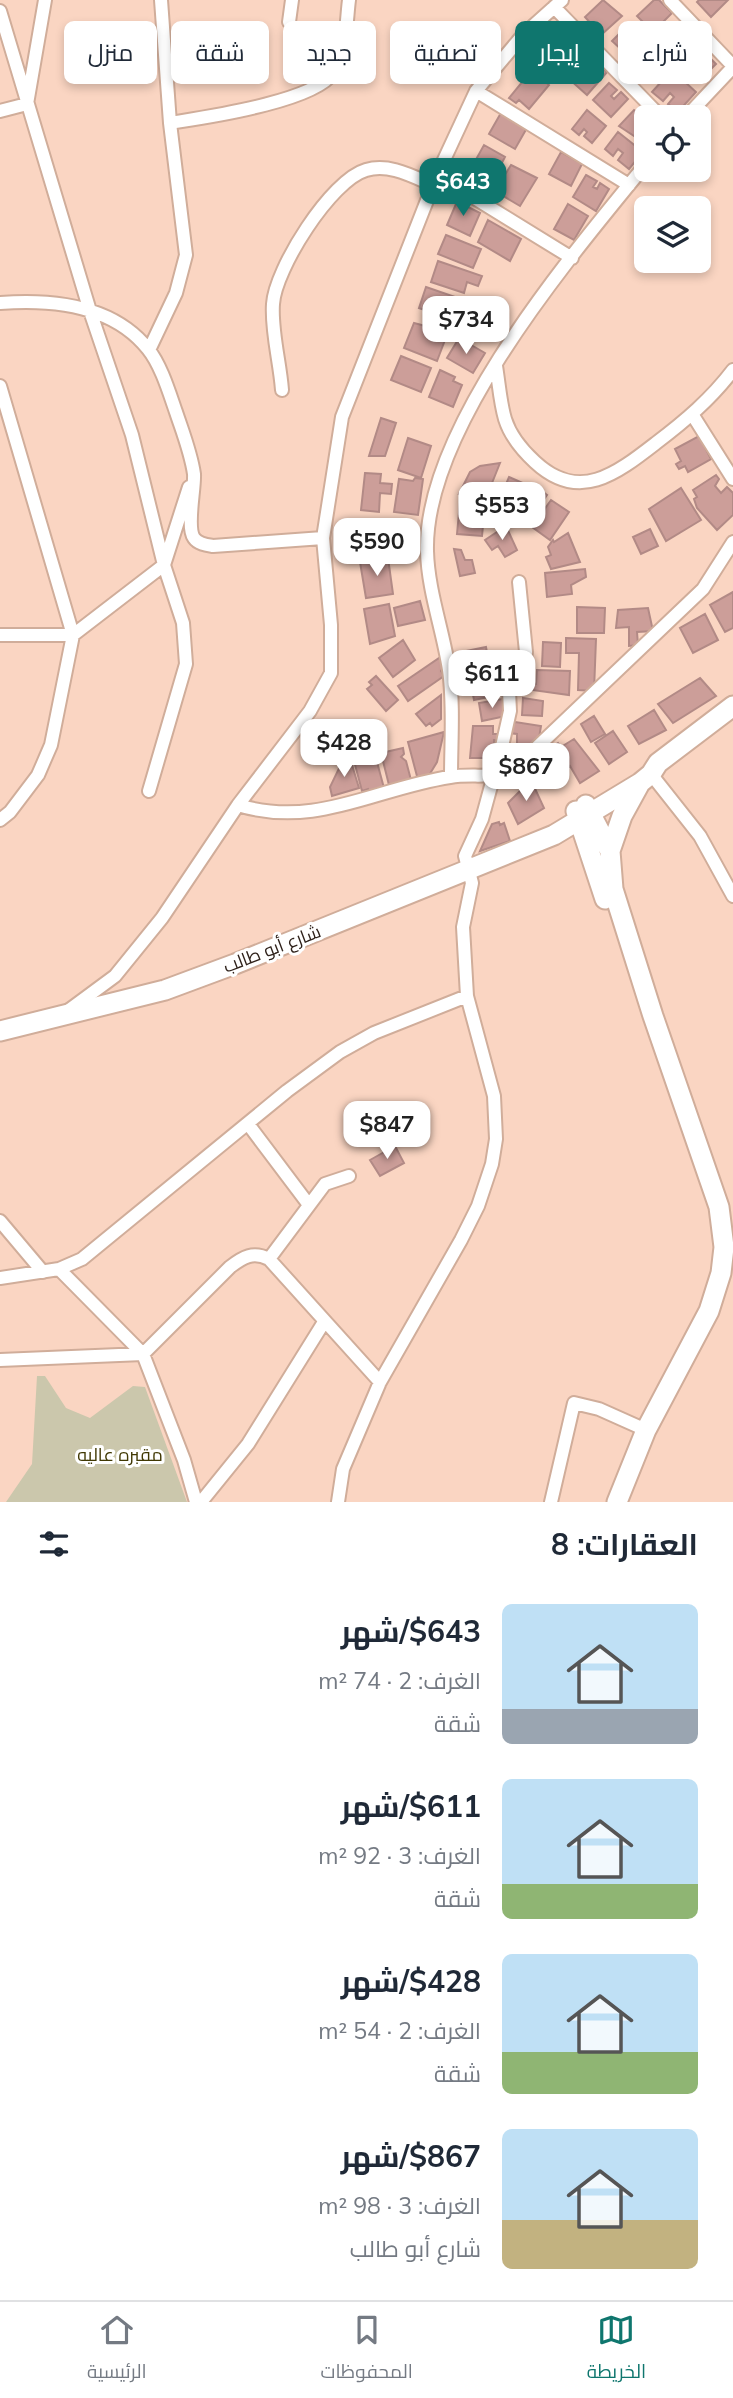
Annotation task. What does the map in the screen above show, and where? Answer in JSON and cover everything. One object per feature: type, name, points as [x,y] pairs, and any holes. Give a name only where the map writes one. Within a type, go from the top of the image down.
[{"type":"street","points":[[27,104],[45,0]]},
{"type":"street","points":[[149,350],[176,293],[186,255],[170,123],[161,0]]},
{"type":"street","points":[[289,21],[292,0]]},
{"type":"street","points":[[170,123],[248,109],[288,97],[327,80],[340,61],[349,0]]},
{"type":"street","points":[[670,0],[733,67],[697,105]]},
{"type":"street","points":[[62,1016],[115,976],[170,908],[238,805],[310,711],[331,673],[331,625],[323,538],[342,417],[435,180],[477,91],[523,35],[558,4],[650,105]]},
{"type":"street","points":[[0,11],[90,311],[132,435],[164,565],[183,622],[186,664],[149,791]]},
{"type":"street","points":[[477,91],[629,185]]},
{"type":"street","points":[[0,111],[27,104]]},
{"type":"street","points":[[282,390],[274,296],[303,235],[319,211],[342,183],[364,170],[384,168],[435,180],[572,258]]},
{"type":"street","points":[[451,776],[449,672],[427,552],[431,509],[446,460],[457,434],[496,366],[572,258],[634,179]]},
{"type":"street","points":[[0,303],[48,301],[90,311],[132,332],[149,350],[172,402],[194,474],[191,531],[199,542],[213,546],[323,538]]},
{"type":"street","points":[[496,366],[506,421],[522,450],[546,472],[571,484],[590,483],[643,453],[692,414],[733,370]]},
{"type":"street","points":[[0,386],[73,635],[51,746],[38,775],[0,820]]},
{"type":"street","points":[[692,414],[733,479]]},
{"type":"street","points":[[0,635],[73,635],[164,565],[194,474]]},
{"type":"street","points":[[238,805],[270,813],[308,813],[451,776],[492,777],[514,769],[703,589],[733,542]]},
{"type":"street","points":[[338,1502],[343,1469],[380,1382],[461,1240],[478,1206],[492,1164],[496,1126],[494,1096],[467,996],[463,927],[472,892],[465,856],[482,819],[510,711],[509,691],[523,667],[526,652],[519,582]]},
{"type":"street","name":"شارع أبو طالب","points":[[0,1031],[174,986],[470,871],[536,841],[583,812],[646,765],[650,773],[733,706]]},
{"type":"street","points":[[609,1502],[701,1306],[723,1247],[719,1207],[653,1016],[613,889],[610,851],[622,816],[650,773],[700,836],[733,896]]},
{"type":"street","points":[[583,812],[610,851]]},
{"type":"street","points":[[583,812],[643,1019],[723,1247]]},
{"type":"street","points":[[0,1278],[59,1269],[95,1251],[314,1070],[359,1041],[467,996]]},
{"type":"street","points":[[248,1124],[309,1205]]},
{"type":"street","points":[[269,1259],[326,1184],[349,1176]]},
{"type":"street","points":[[0,1221],[43,1272]]},
{"type":"street","points":[[0,1360],[143,1354],[236,1262],[254,1254],[269,1259],[380,1382]]},
{"type":"street","points":[[59,1269],[143,1354],[199,1502]]},
{"type":"street","points":[[199,1502],[248,1444],[324,1322]]},
{"type":"street","points":[[551,1502],[574,1403],[599,1409],[643,1429]]},
{"type":"street","points":[[617,1502],[643,1429]]},
{"type":"green space","name":"مقبره عاليه","points":[[37,1376],[45,1376],[66,1408],[90,1418],[133,1386],[145,1387],[187,1502],[6,1502],[32,1464]]},
{"type":"building","points":[[603,0],[622,16],[604,32],[604,21],[589,21],[585,17]]},
{"type":"building","points":[[654,0],[659,0],[672,13],[664,21],[642,21],[637,16]]},
{"type":"building","points":[[728,0],[711,17],[697,2]]},
{"type":"building","points":[[618,35],[618,47],[612,41]]},
{"type":"building","points":[[609,83],[617,90],[611,96],[614,99],[621,92],[628,99],[611,117],[593,100]]},
{"type":"building","points":[[520,84],[549,85],[529,109],[519,100],[516,103],[509,98]]},
{"type":"building","points":[[575,84],[597,84],[587,95]]},
{"type":"building","points":[[659,84],[687,84],[696,92],[684,105],[669,105],[674,97],[670,93],[663,101],[652,92]]},
{"type":"building","points":[[587,110],[606,126],[592,143],[584,136],[587,132],[584,129],[579,135],[572,129]]},
{"type":"building","points":[[634,110],[634,136],[619,126]]},
{"type":"building","points":[[502,111],[528,126],[515,149],[489,134]]},
{"type":"building","points":[[618,132],[634,145],[634,163],[629,169],[618,160],[623,153],[618,149],[613,156],[605,149]]},
{"type":"building","points":[[484,145],[505,157],[491,184],[469,172]]},
{"type":"building","points":[[561,152],[582,164],[571,186],[549,174]]},
{"type":"building","points":[[511,165],[537,178],[520,206],[495,191]]},
{"type":"building","points":[[586,175],[597,181],[593,187],[597,189],[600,183],[609,189],[596,211],[573,197]]},
{"type":"building","points":[[459,197],[468,202],[466,206],[480,213],[470,236],[447,225]]},
{"type":"building","points":[[568,204],[588,216],[574,240],[554,229]]},
{"type":"building","points":[[488,220],[521,239],[510,261],[478,242]]},
{"type":"building","points":[[446,235],[481,249],[473,268],[438,254]]},
{"type":"building","points":[[438,261],[482,276],[478,286],[467,282],[464,293],[431,282]]},
{"type":"building","points":[[426,287],[464,300],[457,321],[419,308]]},
{"type":"building","points":[[414,323],[448,332],[437,361],[404,348]]},
{"type":"building","points":[[459,338],[485,353],[473,373],[447,358]]},
{"type":"building","points":[[401,356],[431,368],[421,392],[391,380]]},
{"type":"building","points":[[440,370],[455,377],[453,381],[462,385],[453,407],[429,397]]},
{"type":"building","points":[[381,418],[396,423],[385,456],[369,456]]},
{"type":"building","points":[[699,436],[711,459],[688,472],[685,466],[679,469],[676,464],[681,461],[675,449]]},
{"type":"building","points":[[408,438],[431,446],[421,478],[398,470]]},
{"type":"building","points":[[500,463],[486,498],[459,494],[470,472],[480,466]]},
{"type":"building","points":[[365,473],[381,474],[380,483],[392,484],[391,494],[380,493],[379,512],[361,510]]},
{"type":"building","points":[[716,475],[719,479],[715,486],[721,493],[727,487],[733,493],[733,515],[717,530],[697,508],[694,499],[697,497],[693,490]]},
{"type":"building","points":[[509,477],[525,484],[510,519],[488,510],[498,487],[504,489]]},
{"type":"building","points":[[415,478],[423,479],[418,515],[394,512],[399,479],[413,481]]},
{"type":"building","points":[[681,488],[701,520],[666,541],[649,509]]},
{"type":"building","points":[[539,489],[547,495],[530,519],[524,509]]},
{"type":"building","points":[[551,500],[569,512],[550,540],[532,527]]},
{"type":"building","points":[[460,502],[485,505],[482,536],[457,534]]},
{"type":"building","points":[[506,526],[517,550],[505,557],[498,546],[492,550],[485,540]]},
{"type":"building","points":[[650,529],[658,546],[641,554],[633,537]]},
{"type":"building","points":[[568,533],[580,562],[551,569],[546,557],[551,555],[548,547],[553,540],[554,542]]},
{"type":"building","points":[[454,549],[461,550],[465,560],[472,560],[475,573],[460,576]]},
{"type":"building","points":[[388,558],[393,594],[366,598],[360,562]]},
{"type":"building","points":[[585,569],[586,577],[571,585],[572,594],[547,597],[545,573]]},
{"type":"building","points":[[733,592],[733,628],[725,632],[710,605]]},
{"type":"building","points":[[420,601],[425,620],[398,626],[394,608]]},
{"type":"building","points":[[389,604],[395,636],[370,644],[364,609]]},
{"type":"building","points":[[577,607],[605,608],[604,633],[577,633]]},
{"type":"building","points":[[648,608],[653,631],[637,632],[638,645],[629,646],[629,627],[616,628],[618,610]]},
{"type":"building","points":[[705,614],[718,640],[693,653],[680,628]]},
{"type":"building","points":[[566,638],[596,639],[594,691],[578,690],[579,653],[566,653]]},
{"type":"building","points":[[403,640],[415,660],[393,677],[379,658]]},
{"type":"building","points":[[543,642],[561,643],[560,667],[542,666]]},
{"type":"building","points":[[486,647],[487,653],[493,652],[496,664],[470,669],[466,651]]},
{"type":"building","points":[[442,656],[444,666],[441,671],[444,676],[408,701],[398,686]]},
{"type":"building","points":[[537,670],[570,671],[569,695],[532,690],[532,684],[536,684]]},
{"type":"building","points":[[495,674],[497,681],[503,679],[503,694],[474,700],[470,679]]},
{"type":"building","points":[[376,676],[398,700],[386,711],[367,689],[372,685],[369,682]]},
{"type":"building","points":[[700,678],[716,696],[673,723],[658,704]]},
{"type":"building","points":[[441,695],[441,719],[432,726],[430,723],[426,726],[416,714]]},
{"type":"building","points":[[523,698],[543,701],[542,716],[522,715]]},
{"type":"building","points":[[503,699],[506,716],[482,721],[479,703]]},
{"type":"building","points":[[654,710],[666,730],[639,744],[628,726]]},
{"type":"building","points":[[594,716],[605,734],[591,742],[581,724]]},
{"type":"building","points":[[353,720],[372,741],[339,750],[332,745],[347,721]]},
{"type":"building","points":[[515,722],[541,726],[538,744],[526,754],[517,754],[517,734],[509,733]]},
{"type":"building","points":[[473,726],[493,726],[493,734],[499,734],[499,740],[494,740],[495,758],[470,758]]},
{"type":"building","points":[[613,731],[627,752],[609,764],[595,743]]},
{"type":"building","points":[[444,732],[437,762],[428,777],[418,780],[408,742]]},
{"type":"building","points":[[574,739],[599,771],[580,783],[570,766],[565,769],[552,747],[558,743],[561,747]]},
{"type":"building","points":[[403,748],[404,754],[401,757],[406,761],[411,780],[389,785],[381,753]]},
{"type":"building","points":[[374,751],[384,788],[369,793],[368,789],[362,791],[353,757]]},
{"type":"building","points":[[349,755],[359,788],[332,796],[330,787],[344,758]]},
{"type":"building","points":[[531,780],[544,808],[518,824],[508,803]]},
{"type":"building","points":[[499,822],[500,825],[504,823],[510,841],[480,851],[492,824]]},
{"type":"building","points":[[395,1146],[404,1163],[380,1176],[370,1160]]}]
